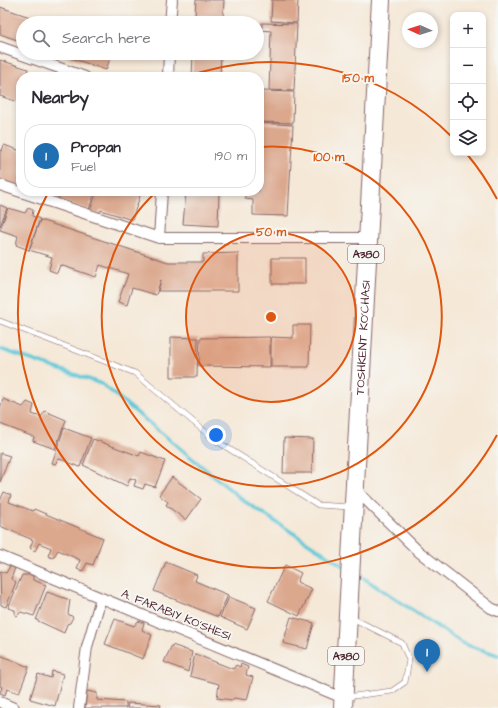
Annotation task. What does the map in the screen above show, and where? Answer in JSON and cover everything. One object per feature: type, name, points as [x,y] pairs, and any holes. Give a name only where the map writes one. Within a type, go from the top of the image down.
[{"type":"highway","name":"TOSHKENT KO'CHASI","points":[[354,508],[367,238],[381,0]]},
{"type":"highway","name":"A380","points":[[343,703],[354,508]]},
{"type":"street","points":[[171,16],[172,0]]},
{"type":"street","points":[[0,47],[16,53]]},
{"type":"street","points":[[36,60],[70,72]]},
{"type":"street","points":[[168,72],[169,60]]},
{"type":"street","points":[[0,185],[16,190]]},
{"type":"street","points":[[33,196],[159,238],[367,238]]},
{"type":"street","points":[[159,238],[162,196]]},
{"type":"street","points":[[355,489],[418,551],[490,608],[498,611]]},
{"type":"street","name":"A. FARABIY KO'SHESI","points":[[0,556],[343,703]]},
{"type":"street","points":[[79,708],[87,648],[100,598]]},
{"type":"street","points":[[0,702],[14,708]]},
{"type":"lane","points":[[0,320],[135,373],[215,440],[318,505],[354,508]]},
{"type":"lane","points":[[343,703],[392,691],[405,682],[409,660],[402,643],[349,610]]},
{"type":"building","points":[[196,0],[224,0],[223,16],[195,15]]},
{"type":"building","points":[[272,0],[298,0],[297,23],[271,21]]},
{"type":"building","points":[[0,7],[27,16],[16,16],[16,40],[0,34]]},
{"type":"building","points":[[264,23],[297,24],[294,91],[269,90],[271,31],[264,30]]},
{"type":"building","points":[[0,60],[28,69],[27,72],[16,72],[16,101],[0,96]]},
{"type":"building","points":[[77,60],[110,60],[106,70]]},
{"type":"building","points":[[193,60],[221,60],[220,72],[192,72]]},
{"type":"building","points":[[264,91],[294,92],[293,123],[264,122]]},
{"type":"building","points":[[264,123],[293,125],[288,216],[253,215],[253,200],[245,199],[245,196],[264,196]]},
{"type":"building","points":[[4,145],[16,149],[16,185],[0,180],[0,150],[2,151]]},
{"type":"building","points":[[59,196],[93,196],[89,210],[58,200]]},
{"type":"building","points":[[95,196],[140,196],[132,220],[101,210],[98,214],[90,211]]},
{"type":"building","points":[[186,196],[219,196],[218,226],[183,224]]},
{"type":"building","points":[[0,205],[7,208],[0,226]]},
{"type":"building","points":[[8,208],[25,213],[28,208],[33,210],[32,216],[40,219],[29,250],[16,245],[18,236],[0,230]]},
{"type":"building","points":[[40,220],[168,262],[203,262],[203,254],[238,253],[238,291],[158,291],[161,280],[156,295],[132,288],[127,305],[118,302],[128,274],[100,265],[96,277],[60,265],[57,273],[49,270],[52,257],[29,250]]},
{"type":"building","points":[[272,258],[305,258],[305,284],[272,284]]},
{"type":"building","points":[[293,325],[310,325],[309,367],[271,367],[271,337],[293,338]]},
{"type":"building","points":[[171,337],[198,338],[197,377],[171,377]]},
{"type":"building","points":[[270,337],[270,367],[199,366],[200,338]]},
{"type":"building","points":[[3,399],[23,407],[27,402],[34,405],[32,414],[41,417],[45,411],[66,420],[55,449],[33,441],[34,437],[0,424],[0,408]]},
{"type":"building","points":[[64,428],[91,438],[80,467],[60,459],[57,460],[56,464],[52,463]]},
{"type":"building","points":[[284,438],[313,439],[312,473],[283,473]]},
{"type":"building","points":[[93,439],[139,456],[141,452],[165,461],[155,487],[145,484],[143,489],[134,486],[136,480],[130,478],[127,486],[83,465]]},
{"type":"building","points":[[0,453],[10,456],[0,482]]},
{"type":"building","points":[[172,477],[201,499],[186,520],[166,505],[168,502],[159,495]]},
{"type":"building","points":[[4,492],[11,495],[9,502],[33,511],[34,509],[103,538],[93,565],[87,563],[83,571],[77,569],[80,560],[58,550],[53,558],[48,556],[51,548],[39,543],[35,551],[30,548],[33,540],[0,526],[0,501]]},
{"type":"building","points":[[166,562],[197,575],[195,581],[228,595],[218,617],[154,591]]},
{"type":"building","points":[[285,565],[301,573],[297,582],[312,589],[299,616],[268,601]]},
{"type":"building","points":[[10,566],[15,568],[11,579],[16,582],[6,607],[1,605],[0,571],[6,573]]},
{"type":"building","points":[[22,575],[33,575],[33,580],[46,585],[34,616],[21,612],[17,616],[15,615],[15,610],[8,608]]},
{"type":"building","points":[[47,592],[70,600],[68,614],[73,617],[70,623],[67,624],[64,633],[36,620]]},
{"type":"building","points":[[229,597],[256,608],[247,629],[220,617]]},
{"type":"building","points":[[291,617],[314,623],[307,649],[283,643]]},
{"type":"building","points":[[115,619],[134,626],[138,621],[144,623],[142,630],[152,635],[143,659],[105,644]]},
{"type":"building","points":[[172,645],[192,652],[188,672],[164,662]]},
{"type":"building","points":[[195,654],[233,669],[236,665],[240,667],[241,664],[248,667],[246,675],[253,677],[247,700],[217,698],[219,684],[190,676]]},
{"type":"building","points":[[0,655],[29,667],[19,693],[7,689],[5,695],[0,693],[2,687],[0,686]]},
{"type":"building","points":[[52,671],[63,674],[55,706],[30,699],[38,674],[51,678]]},
{"type":"building","points":[[87,691],[97,693],[97,700],[126,702],[126,708],[85,708]]},
{"type":"building","points":[[128,703],[161,705],[160,708],[127,708]]},
{"type":"waterway","points":[[0,349],[102,384],[244,501],[345,567]]},
{"type":"waterway","points":[[356,573],[464,644],[498,655]]},
{"type":"place","name":"Propan","points":[[427,672]]}]
